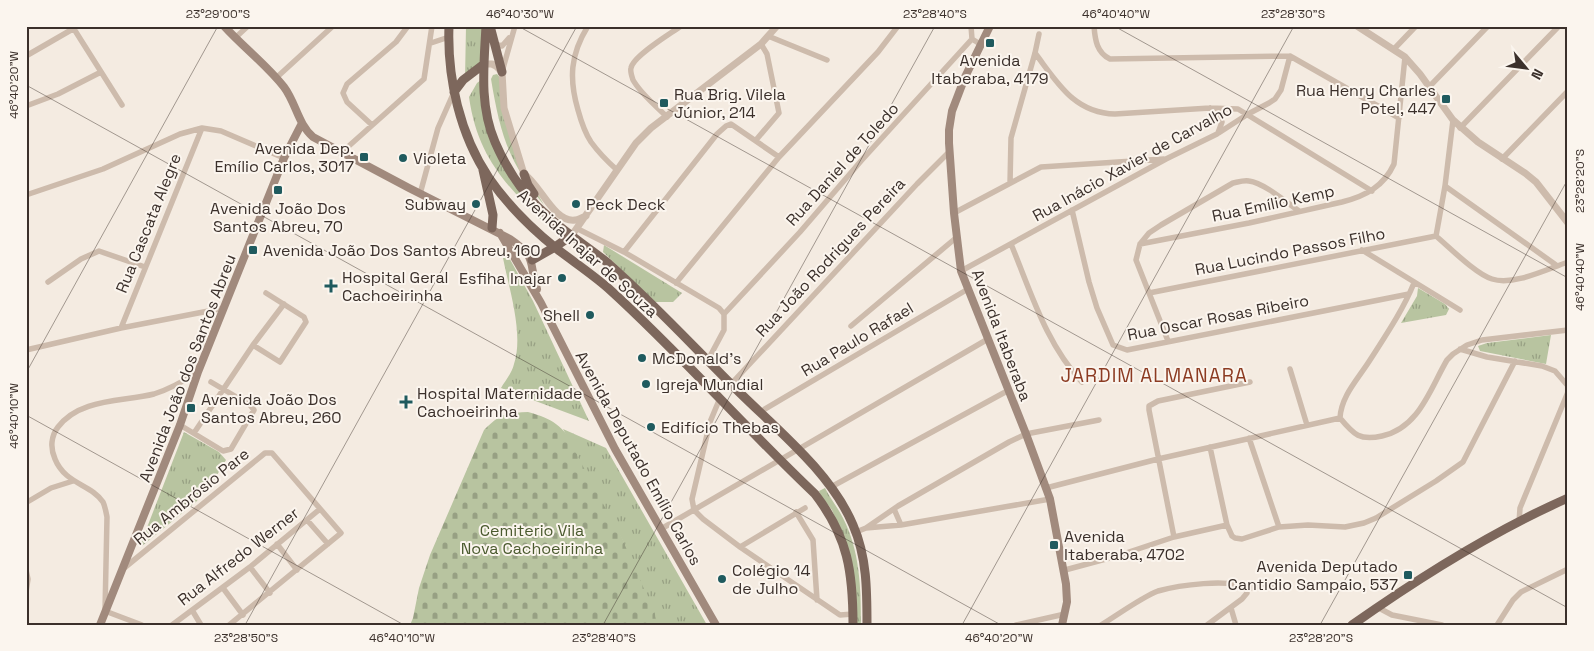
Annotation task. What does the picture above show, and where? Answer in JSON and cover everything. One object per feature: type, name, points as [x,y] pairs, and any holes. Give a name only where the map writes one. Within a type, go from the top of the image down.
[{"type":"main road","points":[[224,26],[285,88],[302,124],[313,137],[420,194],[496,231],[519,245],[532,260],[555,247],[575,232]]},
{"type":"main road","name":"Avenida Inajar de Souza","points":[[449,26],[454,92],[467,132],[489,178],[510,203],[555,247],[606,287],[815,494],[831,517],[847,555],[852,578],[852,625]]},
{"type":"main road","name":"Avenida Inajar de Souza","points":[[486,26],[484,64],[487,117],[495,141],[520,186],[535,204],[559,226],[575,232],[708,360],[830,486],[848,512],[856,532],[866,576],[867,625]]},
{"type":"main road","points":[[490,26],[502,72]]},
{"type":"main road","name":"Avenida Itaberaba","points":[[990,26],[980,44],[952,111],[949,130],[954,213],[961,271],[1050,499],[1067,592],[1066,614],[1062,625]]},
{"type":"main road","points":[[454,92],[467,76],[484,64]]},
{"type":"main road","name":"Avenida João dos Santos Abreu","points":[[100,625],[124,569],[180,425],[198,372],[284,158],[302,124]]},
{"type":"main road","points":[[482,165],[496,231]]},
{"type":"main road","points":[[524,174],[528,185],[559,226]]},
{"type":"main road","name":"Avenida Deputado Emílio Carlos","points":[[496,231],[541,302],[615,449],[716,625]]},
{"type":"main road","name":"Avenida Deputado Emílio Carlos","points":[[532,260],[534,278],[541,302]]},
{"type":"main road","points":[[815,494],[816,488],[819,485],[824,483],[830,486]]},
{"type":"main road","points":[[1352,625],[1449,560],[1568,498]]},
{"type":"street","points":[[235,38],[248,26]]},
{"type":"street","points":[[276,78],[333,26]]},
{"type":"street","points":[[372,125],[347,102],[343,93],[344,89],[347,84],[396,42],[408,26]]},
{"type":"street","points":[[341,153],[424,79],[432,26]]},
{"type":"street","points":[[515,26],[502,72],[504,108],[524,174],[531,178],[557,213],[568,220],[586,216]]},
{"type":"street","points":[[588,26],[582,36],[573,64],[572,81],[575,100],[583,127],[591,142],[618,170]]},
{"type":"street","points":[[667,117],[639,88],[632,78],[631,68],[635,61],[648,49],[681,26]]},
{"type":"street","points":[[708,360],[724,330],[724,314],[712,303],[624,252],[575,232],[636,143],[651,128],[761,44],[777,26]]},
{"type":"street","points":[[676,283],[779,157],[872,58],[898,26]]},
{"type":"street","points":[[971,26],[972,39],[980,44]]},
{"type":"street","points":[[1357,26],[1405,57],[1452,120],[1460,128],[1536,182],[1568,223]]},
{"type":"street","points":[[1394,49],[1416,26]]},
{"type":"street","points":[[1429,87],[1488,26]]},
{"type":"street","points":[[1460,128],[1559,26]]},
{"type":"street","points":[[26,56],[76,28],[122,105]]},
{"type":"street","points":[[1095,30],[1101,53],[1110,59],[1290,56],[1398,118]]},
{"type":"street","points":[[1010,182],[1010,138],[1035,54],[1039,34]]},
{"type":"street","points":[[768,36],[827,60]]},
{"type":"street","points":[[431,42],[449,37]]},
{"type":"street","points":[[495,44],[502,46],[511,37]]},
{"type":"street","name":"Rua Daniel de Toledo","points":[[724,314],[800,232],[861,161],[972,39]]},
{"type":"street","points":[[756,140],[780,113],[767,54],[761,44]]},
{"type":"street","points":[[1035,54],[1062,89],[1074,100],[1089,109],[1102,113],[1210,108],[1238,109],[1372,191]]},
{"type":"street","name":"Rua Inácio Xavier de Carvalho","points":[[961,271],[1166,159],[1217,134],[1275,99],[1281,90],[1290,56]]},
{"type":"street","name":"Rua Emílio Kemp","points":[[1140,244],[1357,198],[1372,191],[1390,173],[1394,164],[1405,57]]},
{"type":"street","points":[[484,64],[492,64],[502,72]]},
{"type":"street","points":[[26,106],[58,94],[101,72]]},
{"type":"street","points":[[1502,159],[1568,91]]},
{"type":"street","points":[[420,194],[438,128],[454,92]]},
{"type":"street","points":[[1210,108],[1222,122],[1217,134]]},
{"type":"street","points":[[1452,120],[1445,186],[1436,236],[1475,269],[1492,280],[1530,276],[1568,262]]},
{"type":"street","points":[[624,252],[722,129],[731,124],[779,157]]},
{"type":"street","points":[[26,195],[103,169],[180,134],[202,128],[221,131],[284,158]]},
{"type":"street","name":"Rua Cascata Alegre","points":[[121,328],[202,128]]},
{"type":"street","name":"Rua João Rodrigues Pereira","points":[[731,384],[950,150]]},
{"type":"street","points":[[954,213],[1032,170],[1047,166],[1166,159]]},
{"type":"street","points":[[1168,342],[1136,260],[1140,244],[1149,233],[1186,209],[1233,183],[1242,181],[1250,181],[1262,186],[1300,211]]},
{"type":"street","points":[[1445,186],[1556,266]]},
{"type":"street","name":"Rua Oscar Rosas Ribeiro","points":[[1072,210],[1088,282],[1097,308],[1113,345],[1126,350],[1410,294]]},
{"type":"street","name":"Rua Lucindo Passos Filho","points":[[1149,293],[1436,236]]},
{"type":"street","points":[[851,326],[957,237]]},
{"type":"street","points":[[1011,244],[1058,353],[1082,382]]},
{"type":"street","points":[[48,282],[81,259],[99,250],[145,267]]},
{"type":"street","points":[[1362,250],[1460,310]]},
{"type":"street","points":[[1414,283],[1410,294],[1388,332],[1343,401],[1340,418],[1349,430],[1361,438],[1372,438],[1398,430],[1412,421],[1448,360],[1467,345],[1482,340],[1568,330]]},
{"type":"street","name":"Rua Paulo Rafael","points":[[760,412],[968,289]]},
{"type":"street","points":[[253,345],[278,361],[282,360],[307,321],[304,317],[266,293]]},
{"type":"street","points":[[194,433],[253,345],[284,304]]},
{"type":"street","points":[[26,350],[121,328],[224,308]]},
{"type":"street","points":[[660,529],[988,339]]},
{"type":"street","points":[[1460,349],[1487,357],[1542,366],[1555,371],[1568,386]]},
{"type":"street","points":[[1210,447],[1226,525],[1235,538],[1242,539],[1279,527],[1308,524],[1345,527],[1364,523],[1407,500],[1463,462],[1515,361]]},
{"type":"street","points":[[1290,368],[1307,425]]},
{"type":"street","points":[[142,625],[105,611],[107,517],[105,509],[103,503],[96,495],[73,481],[57,463],[52,444],[53,437],[57,428],[70,415],[86,407],[157,393],[179,385],[198,372]]},
{"type":"street","points":[[180,425],[223,451],[231,449],[254,410],[250,405],[211,382]]},
{"type":"street","points":[[1174,537],[1148,410],[1149,406],[1158,401],[1250,382]]},
{"type":"street","points":[[830,486],[1009,390]]},
{"type":"street","points":[[1519,523],[1520,508],[1568,392]]},
{"type":"street","points":[[720,398],[710,422],[692,499],[694,510],[702,519],[740,547],[817,600],[840,615],[853,614]]},
{"type":"street","points":[[1046,488],[1158,459],[1340,418]]},
{"type":"street","points":[[856,532],[866,528],[894,509],[1009,442],[1026,434],[1099,420]]},
{"type":"street","points":[[1249,438],[1279,527]]},
{"type":"street","name":"Rua Ambrósio Pare","points":[[124,569],[265,453],[270,452],[277,456],[320,509]]},
{"type":"street","points":[[29,501],[50,488],[73,481]]},
{"type":"street","points":[[866,528],[901,525],[1050,499]]},
{"type":"street","points":[[740,547],[805,508]]},
{"type":"street","points":[[229,625],[341,534],[320,509]]},
{"type":"street","name":"Rua Alfredo Werner","points":[[172,625],[250,567],[320,509]]},
{"type":"street","points":[[894,509],[901,525]]},
{"type":"street","points":[[796,512],[813,540],[817,600]]},
{"type":"street","points":[[307,520],[328,544]]},
{"type":"street","points":[[1064,570],[1117,556],[1174,537],[1226,525]]},
{"type":"street","points":[[277,544],[298,570]]},
{"type":"street","points":[[250,567],[270,593]]},
{"type":"street","points":[[1497,625],[1513,600],[1522,592],[1568,569]]},
{"type":"street","points":[[26,570],[28,579],[26,592]]},
{"type":"street","points":[[1101,625],[1157,592],[1221,584],[1237,584],[1246,589],[1278,583]]},
{"type":"street","points":[[223,588],[243,615]]},
{"type":"street","points":[[1208,625],[1244,596],[1246,589]]},
{"type":"street","points":[[1377,607],[1392,616],[1442,625]]},
{"type":"street","points":[[1231,608],[1236,625]]},
{"type":"street","points":[[192,610],[201,625]]},
{"type":"street","points":[[1016,625],[1066,614]]},
{"type":"green space","points":[[466,26],[482,26],[482,62],[465,79]]},
{"type":"green space","points":[[497,74],[502,80],[505,108],[528,177],[544,205],[522,175],[507,146],[498,115],[491,79],[493,75]]},
{"type":"green space","points":[[481,80],[499,157],[528,204],[542,221],[504,180],[485,151],[478,135],[469,97],[477,83]]},
{"type":"green space","points":[[604,245],[682,293],[673,302],[655,302],[603,252]]},
{"type":"green space","points":[[507,254],[533,301],[589,421],[501,388],[510,374],[517,352],[514,311],[503,258]]},
{"type":"green space","points":[[1418,288],[1445,304],[1449,309],[1446,315],[1401,323],[1417,296]]},
{"type":"green space","points":[[1551,335],[1546,364],[1480,351],[1478,346],[1487,343]]},
{"type":"green space","name":"Cemiterio Vila Nova Cachoeirinha","points":[[528,412],[544,417],[556,424],[577,447],[665,625],[410,625],[419,588],[430,555],[484,430],[503,415]]},
{"type":"green space","points":[[563,429],[606,448],[707,625],[656,625],[654,604],[648,598],[623,541]]},
{"type":"green space","points":[[184,432],[219,452],[226,460],[214,480],[196,502],[142,546],[141,543]]},
{"type":"green space","points":[[825,488],[843,518],[853,543],[860,584],[861,625],[856,625],[841,532],[832,510],[819,491]]},
{"type":"place","name":"Avenida Itaberaba, 4179","points":[[990,43]]},
{"type":"place","name":"Rua Henry Charles Potel, 447","points":[[1446,99]]},
{"type":"place","name":"Rua Brig. Vilela Júnior, 214","points":[[664,103]]},
{"type":"place","name":"Avenida Dep. Emílio Carlos, 3017","points":[[364,157]]},
{"type":"place","name":"Violeta","points":[[403,158]]},
{"type":"place","name":"Avenida João Dos Santos Abreu, 70","points":[[278,190]]},
{"type":"place","name":"Subway","points":[[476,204]]},
{"type":"place","name":"Peck Deck","points":[[576,204]]},
{"type":"place","name":"Avenida João Dos Santos Abreu, 160","points":[[253,250]]},
{"type":"place","name":"Esfiha Inajar","points":[[562,278]]},
{"type":"place","name":"Hospital Geral Cachoeirinha","points":[[331,286]]},
{"type":"place","name":"Shell","points":[[590,315]]},
{"type":"place","name":"McDonald's","points":[[642,358]]},
{"type":"place","name":"Igreja Mundial","points":[[646,384]]},
{"type":"place","name":"Hospital Maternidade Cachoeirinha","points":[[406,402]]},
{"type":"place","name":"Avenida João Dos Santos Abreu, 260","points":[[191,408]]},
{"type":"place","name":"Edifício Thebas","points":[[651,427]]},
{"type":"place","name":"Avenida Itaberaba, 4702","points":[[1054,545]]},
{"type":"place","name":"Avenida Deputado Cantidio Sampaio, 537","points":[[1408,575]]},
{"type":"place","name":"Colégio 14 de Julho","points":[[722,579]]},
{"type":"district","name":"JARDIM ALMANARA","points":[[1154,375]]}]
